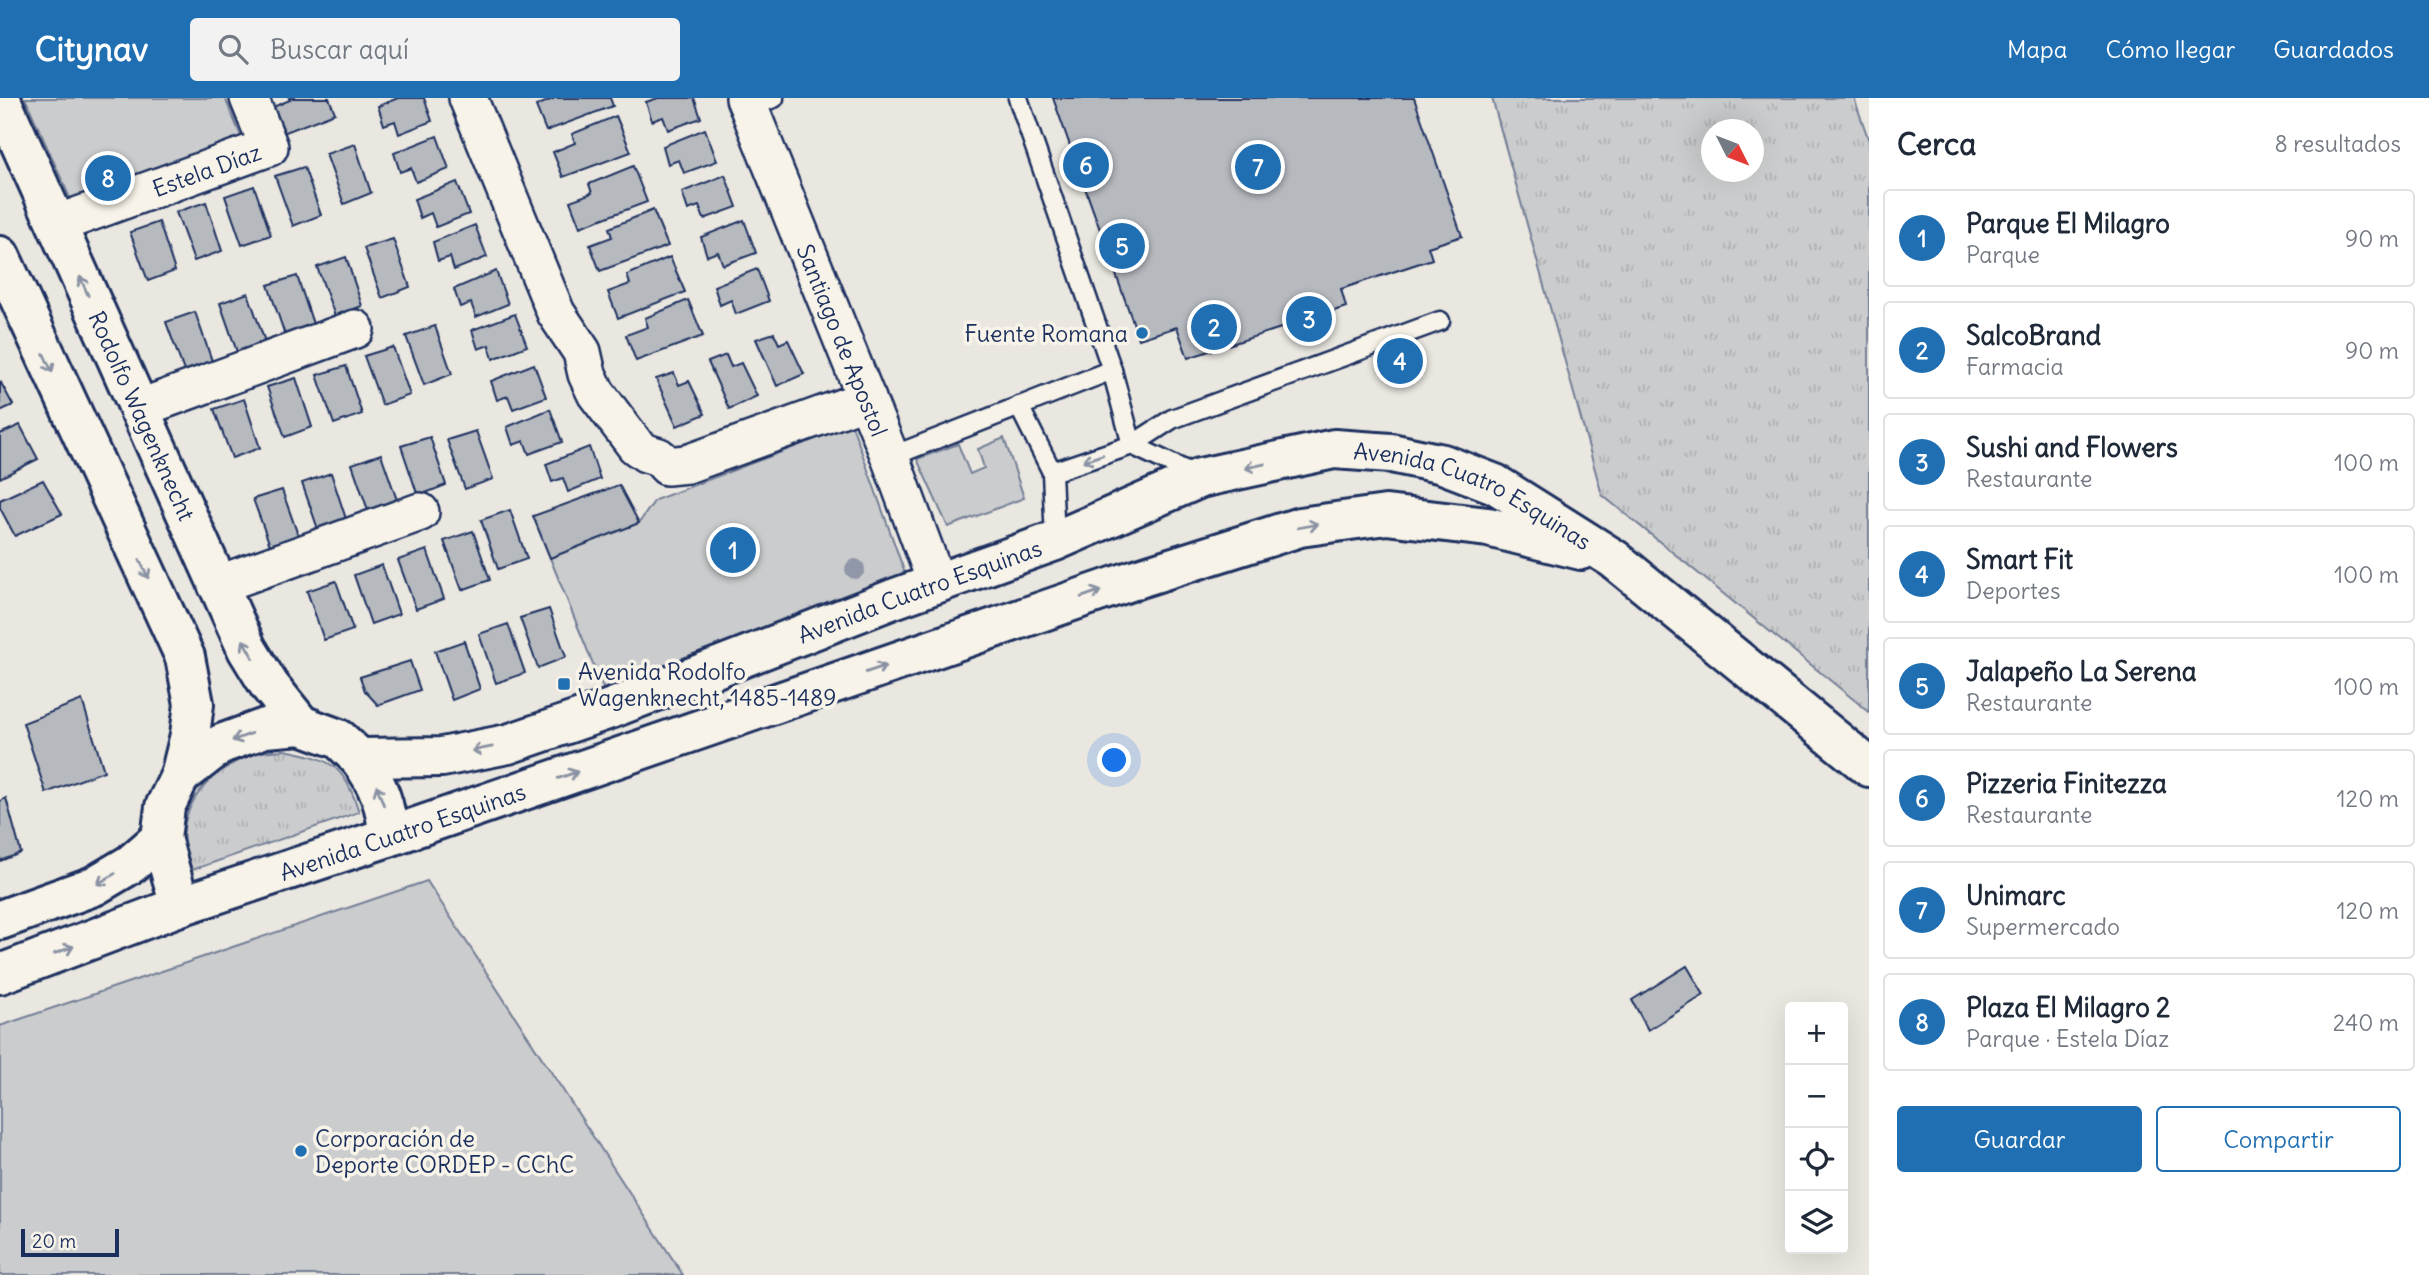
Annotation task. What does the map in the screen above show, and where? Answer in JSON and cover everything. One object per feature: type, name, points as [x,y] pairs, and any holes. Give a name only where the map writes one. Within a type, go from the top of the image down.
[{"type":"main road","name":"Rodolfo Wagenknecht","points":[[0,98],[247,649],[269,685],[301,725]]},
{"type":"main road","points":[[0,256],[10,309],[185,657],[194,704],[190,735],[180,776],[165,807],[160,838],[180,906]]},
{"type":"main road","name":"Avenida Cuatro Esquinas","points":[[359,758],[442,757],[508,744],[610,709],[1055,541],[1200,478],[1334,449],[1391,453],[1443,464],[1495,484],[1614,559],[1869,767]]},
{"type":"main road","name":"Avenida Cuatro Esquinas","points":[[0,974],[180,906],[1142,577],[1300,527],[1386,515],[1488,527],[1614,559]]},
{"type":"main road","points":[[180,776],[222,744],[265,728],[301,725],[339,739],[359,758],[378,788],[387,820],[388,837]]},
{"type":"main road","points":[[0,920],[94,886],[131,864],[160,838]]},
{"type":"street","name":"Estela Díaz","points":[[57,224],[269,147],[248,98]]},
{"type":"street","points":[[468,98],[556,313],[582,352],[607,370],[658,437],[661,446],[659,457],[667,466],[687,464],[867,399]]},
{"type":"street","name":"Santiago de Apostol","points":[[756,101],[937,584]]},
{"type":"street","points":[[138,409],[355,328]]},
{"type":"street","points":[[217,585],[420,512]]},
{"type":"lane","points":[[1018,98],[1112,370],[1132,445],[1200,478]]},
{"type":"lane","points":[[1052,472],[1132,445],[1172,419],[1440,321]]},
{"type":"lane","points":[[890,457],[1112,370]]},
{"type":"lane","points":[[1019,406],[1052,472],[1055,541]]},
{"type":"green space","points":[[25,98],[225,98],[241,136],[237,149],[74,207]]},
{"type":"green space","points":[[1492,98],[1854,98],[1869,141],[1869,712],[1602,495]]},
{"type":"green space","points":[[852,425],[908,582],[604,691],[550,558],[639,523],[655,500]]},
{"type":"green space","points":[[1004,438],[1024,498],[948,527],[917,459],[958,444],[970,474],[984,468],[978,449]]},
{"type":"green space","points":[[284,750],[314,757],[334,767],[348,784],[359,812],[192,870],[185,850],[184,831],[187,814],[195,798],[207,783],[238,761],[257,753]]},
{"type":"green space","name":"Corporación de Deporte CORDEP - CChC","points":[[427,881],[683,1275],[0,1275],[0,1026]]},
{"type":"building","points":[[289,98],[329,98],[335,113],[278,135],[268,109],[290,100]]},
{"type":"building","points":[[398,98],[424,98],[432,121],[399,134],[395,121],[384,125],[378,106]]},
{"type":"building","points":[[555,98],[610,98],[613,106],[546,131],[536,106]]},
{"type":"building","points":[[658,98],[694,98],[701,118],[668,130],[663,117],[652,121],[646,102]]},
{"type":"building","points":[[1053,98],[1414,98],[1462,236],[1428,247],[1432,259],[1341,289],[1346,307],[1188,358],[1177,327],[1139,339]]},
{"type":"building","points":[[616,116],[631,152],[563,177],[553,152],[575,143],[572,134]]},
{"type":"building","points":[[705,129],[717,161],[684,173],[679,160],[668,164],[663,146]]},
{"type":"building","points":[[437,136],[449,169],[416,182],[411,168],[400,172],[394,153]]},
{"type":"building","points":[[355,144],[371,193],[344,204],[326,154]]},
{"type":"building","points":[[633,166],[647,202],[580,227],[570,201],[592,193],[589,184]]},
{"type":"building","points":[[304,167],[321,215],[293,226],[275,176]]},
{"type":"building","points":[[725,175],[737,207],[704,219],[699,206],[688,210],[682,192]]},
{"type":"building","points":[[457,182],[469,214],[436,227],[431,213],[420,218],[414,199]]},
{"type":"building","points":[[254,186],[271,235],[242,245],[225,196]]},
{"type":"building","points":[[206,202],[222,251],[194,261],[176,212]]},
{"type":"building","points":[[653,210],[668,246],[600,271],[590,245],[612,237],[609,228]]},
{"type":"building","points":[[744,220],[756,253],[723,265],[718,252],[707,256],[701,237]]},
{"type":"building","points":[[159,222],[175,271],[148,281],[130,232]]},
{"type":"building","points":[[475,225],[487,257],[454,270],[450,257],[438,261],[433,242]]},
{"type":"building","points":[[393,239],[410,287],[382,298],[364,248]]},
{"type":"building","points":[[346,257],[362,306],[335,316],[317,267]]},
{"type":"building","points":[[670,257],[685,292],[618,318],[608,292],[630,284],[627,275]]},
{"type":"building","points":[[757,269],[769,301],[736,314],[731,300],[720,305],[714,286]]},
{"type":"building","points":[[496,271],[508,304],[476,317],[471,303],[460,307],[454,289]]},
{"type":"building","points":[[297,276],[313,324],[285,335],[268,285]]},
{"type":"building","points":[[248,293],[265,342],[237,352],[220,303]]},
{"type":"building","points":[[688,300],[703,336],[636,361],[626,335],[648,327],[645,318]]},
{"type":"building","points":[[195,312],[212,361],[184,371],[166,322]]},
{"type":"building","points":[[515,314],[527,346],[493,359],[489,345],[478,349],[472,330]]},
{"type":"building","points":[[435,326],[452,374],[424,385],[406,336]]},
{"type":"building","points":[[774,333],[779,344],[788,340],[804,374],[777,386],[756,339]]},
{"type":"building","points":[[393,347],[410,395],[382,405],[364,356]]},
{"type":"building","points":[[726,355],[731,367],[741,363],[757,396],[729,409],[708,362]]},
{"type":"building","points":[[534,364],[546,397],[513,409],[508,396],[497,400],[491,381]]},
{"type":"building","points":[[346,366],[362,414],[334,424],[317,375]]},
{"type":"building","points":[[674,373],[679,385],[689,381],[705,414],[677,426],[656,379]]},
{"type":"building","points":[[296,378],[312,427],[285,437],[267,387]]},
{"type":"building","points":[[0,381],[13,405],[0,411]]},
{"type":"building","points":[[244,399],[260,448],[232,458],[214,409]]},
{"type":"building","points":[[550,409],[562,442],[529,454],[524,441],[513,445],[507,427]]},
{"type":"building","points":[[20,425],[38,459],[0,478],[0,434]]},
{"type":"building","points":[[476,431],[493,479],[465,489],[447,440]]},
{"type":"building","points":[[430,437],[446,485],[418,496],[401,446]]},
{"type":"building","points":[[589,447],[600,479],[568,492],[563,478],[552,482],[546,464]]},
{"type":"building","points":[[381,454],[398,503],[369,513],[352,464]]},
{"type":"building","points":[[331,473],[347,522],[319,532],[302,483]]},
{"type":"building","points":[[43,480],[62,514],[15,536],[0,508],[0,500]]},
{"type":"building","points":[[619,485],[639,523],[550,558],[533,516]]},
{"type":"building","points":[[282,490],[299,538],[271,548],[253,499]]},
{"type":"building","points":[[510,510],[527,559],[498,569],[481,520]]},
{"type":"building","points":[[473,531],[490,580],[462,590],[444,541]]},
{"type":"building","points":[[427,550],[444,599],[416,609],[398,560]]},
{"type":"building","points":[[382,565],[399,614],[371,624],[354,575]]},
{"type":"building","points":[[336,581],[353,630],[324,640],[307,591]]},
{"type":"building","points":[[549,609],[566,657],[538,668],[520,618]]},
{"type":"building","points":[[508,624],[525,673],[496,683],[479,634]]},
{"type":"building","points":[[464,641],[480,689],[452,700],[435,651]]},
{"type":"building","points":[[410,661],[420,690],[378,705],[365,691],[360,677]]},
{"type":"building","points":[[82,700],[104,771],[46,793],[23,723]]},
{"type":"building","points":[[6,798],[21,853],[0,861],[0,801]]},
{"type":"building","points":[[1687,966],[1704,995],[1648,1030],[1632,1000]]},
{"type":"place","name":"Pizzeria Finitezza","points":[[1086,165]]},
{"type":"place","name":"Unimarc","points":[[1258,167]]},
{"type":"place","name":"Plaza El Milagro 2","points":[[108,178]]},
{"type":"place","name":"Jalapeño La Serena","points":[[1122,246]]},
{"type":"place","name":"Sushi and Flowers","points":[[1309,319]]},
{"type":"place","name":"SalcoBrand","points":[[1214,327]]},
{"type":"place","name":"Fuente Romana","points":[[1142,333]]},
{"type":"place","name":"Smart Fit","points":[[1400,361]]},
{"type":"place","name":"Parque El Milagro","points":[[733,550]]},
{"type":"place","name":"Avenida Rodolfo Wagenknecht, 1485-1489","points":[[564,684]]},
{"type":"place","name":"Corporación de Deporte CORDEP - CChC","points":[[301,1151]]}]
